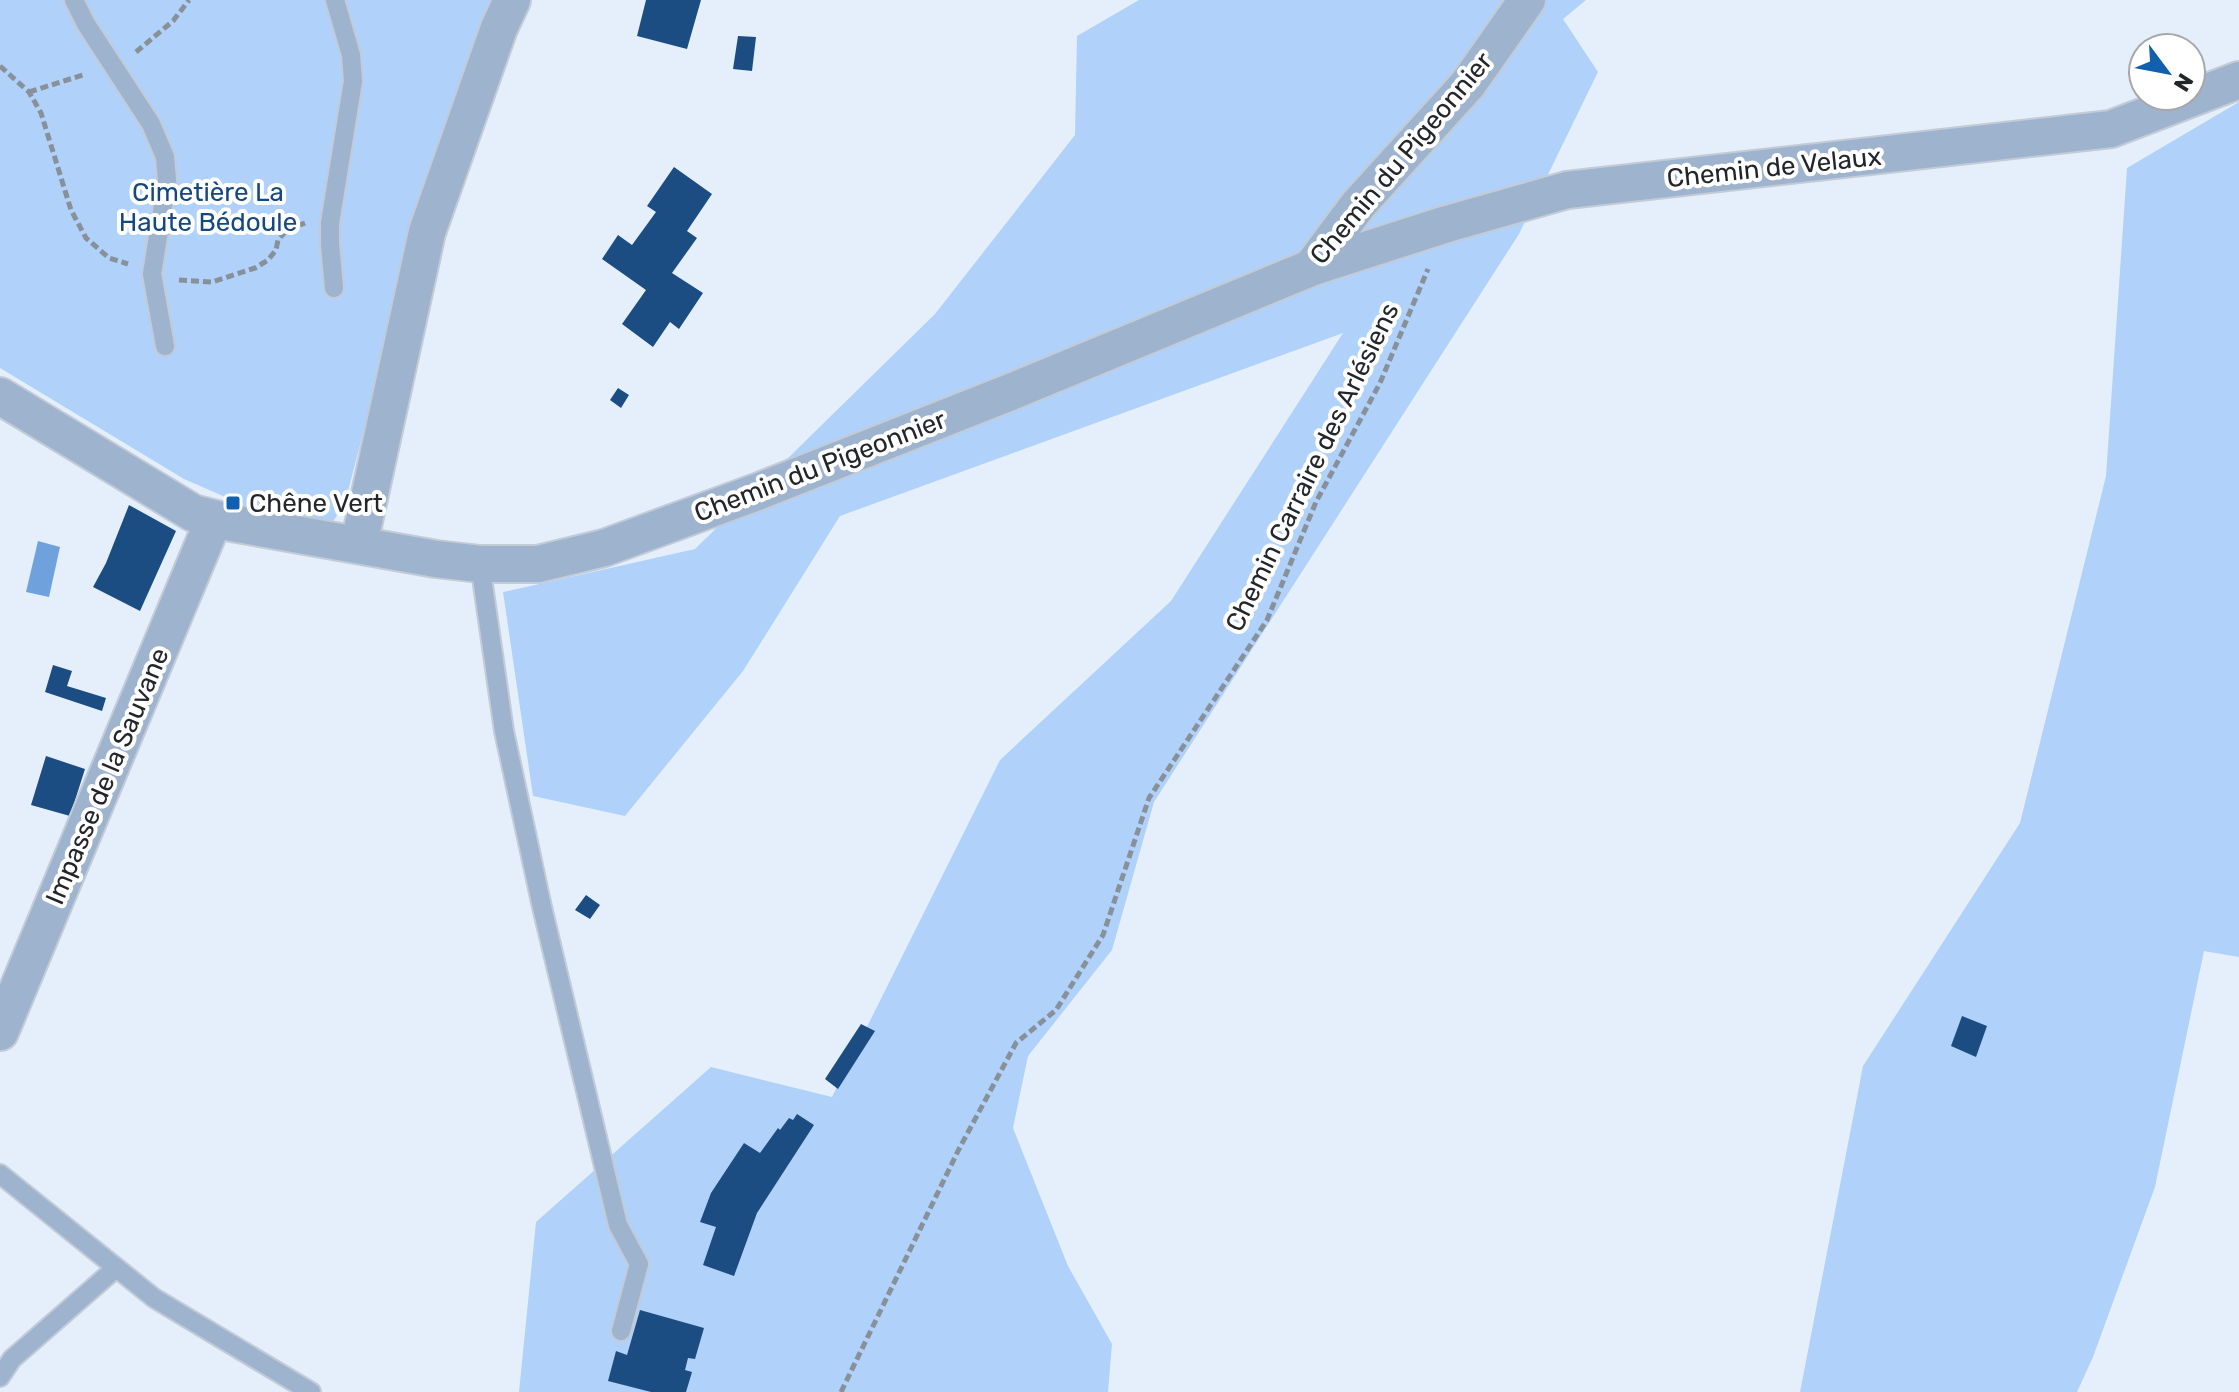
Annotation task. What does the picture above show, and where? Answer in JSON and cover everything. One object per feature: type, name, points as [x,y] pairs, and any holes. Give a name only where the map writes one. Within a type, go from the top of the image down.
[{"type":"street","points":[[359,544],[427,232],[499,28],[512,0]]},
{"type":"street","name":"Chemin du Pigeonnier","points":[[0,396],[193,513],[214,519],[436,559],[480,564],[538,564],[604,548],[757,492],[1013,391],[1311,268],[1358,205],[1468,84],[1527,0]]},
{"type":"street","name":"Chemin de Velaux","points":[[1311,268],[1447,224],[1567,190],[2111,129],[2239,80]]},
{"type":"street","name":"Impasse de la Sauvane","points":[[0,1032],[214,519]]},
{"type":"lane","points":[[74,0],[86,24],[151,124],[165,157],[167,180],[152,274],[165,346]]},
{"type":"lane","points":[[334,288],[330,223],[353,81],[351,55],[335,0]]},
{"type":"lane","points":[[480,564],[504,731],[542,907],[618,1225],[639,1264],[621,1331]]},
{"type":"lane","points":[[0,1174],[154,1298],[311,1392]]},
{"type":"lane","points":[[0,1377],[12,1359],[116,1268]]},
{"type":"path","name":"Chemin Carraire des Arlésiens","points":[[841,1392],[959,1149],[1016,1043],[1056,1010],[1103,935],[1149,798],[1267,620],[1316,502],[1380,383],[1447,224]]},
{"type":"green space","name":"Cimetière La Haute Bédoule","points":[[0,0],[496,0],[433,161],[345,503],[332,523],[269,516],[184,479],[0,368]]},
{"type":"green space","points":[[1139,0],[1586,0],[1563,19],[1598,72],[1519,234],[1154,802],[1112,950],[1028,1056],[1013,1128],[1068,1266],[1112,1344],[1108,1392],[519,1392],[536,1222],[711,1067],[832,1097],[1000,760],[1171,601],[1343,333],[840,516],[743,671],[625,816],[533,796],[503,592],[695,549],[935,314],[1075,135],[1077,36]]},
{"type":"green space","points":[[2239,102],[2239,957],[2204,951],[2155,1187],[2093,1357],[2077,1392],[1800,1392],[1863,1066],[2020,823],[2106,476],[2127,168]]},
{"type":"shaded area","points":[[38,541],[60,547],[49,597],[26,592]]},
{"type":"building","points":[[646,0],[701,0],[687,49],[637,36]]},
{"type":"building","points":[[738,36],[756,37],[752,71],[733,69]]},
{"type":"building","points":[[674,167],[712,194],[687,231],[697,238],[672,273],[703,293],[679,329],[670,322],[653,347],[622,324],[646,290],[602,259],[618,235],[632,245],[656,212],[647,206]]},
{"type":"building","points":[[618,388],[629,395],[621,408],[610,400]]},
{"type":"building","points":[[129,505],[176,531],[140,611],[93,587]]},
{"type":"building","points":[[53,665],[72,671],[67,686],[106,698],[102,711],[45,692]]},
{"type":"building","points":[[46,756],[85,769],[70,816],[31,805]]},
{"type":"building","points":[[586,895],[600,905],[590,919],[575,910]]},
{"type":"building","points":[[1962,1016],[1987,1026],[1976,1057],[1951,1046]]},
{"type":"building","points":[[861,1024],[875,1031],[838,1089],[825,1079]]},
{"type":"building","points":[[797,1114],[814,1125],[757,1213],[734,1276],[703,1265],[716,1227],[700,1222],[711,1193],[744,1143],[760,1153],[778,1128],[780,1130],[789,1118],[793,1120]]},
{"type":"building","points":[[640,1310],[704,1328],[695,1359],[688,1358],[685,1370],[692,1372],[686,1392],[651,1392],[608,1381],[616,1351],[627,1355]]},
{"type":"place","name":"Chêne Vert","points":[[233,503]]}]
